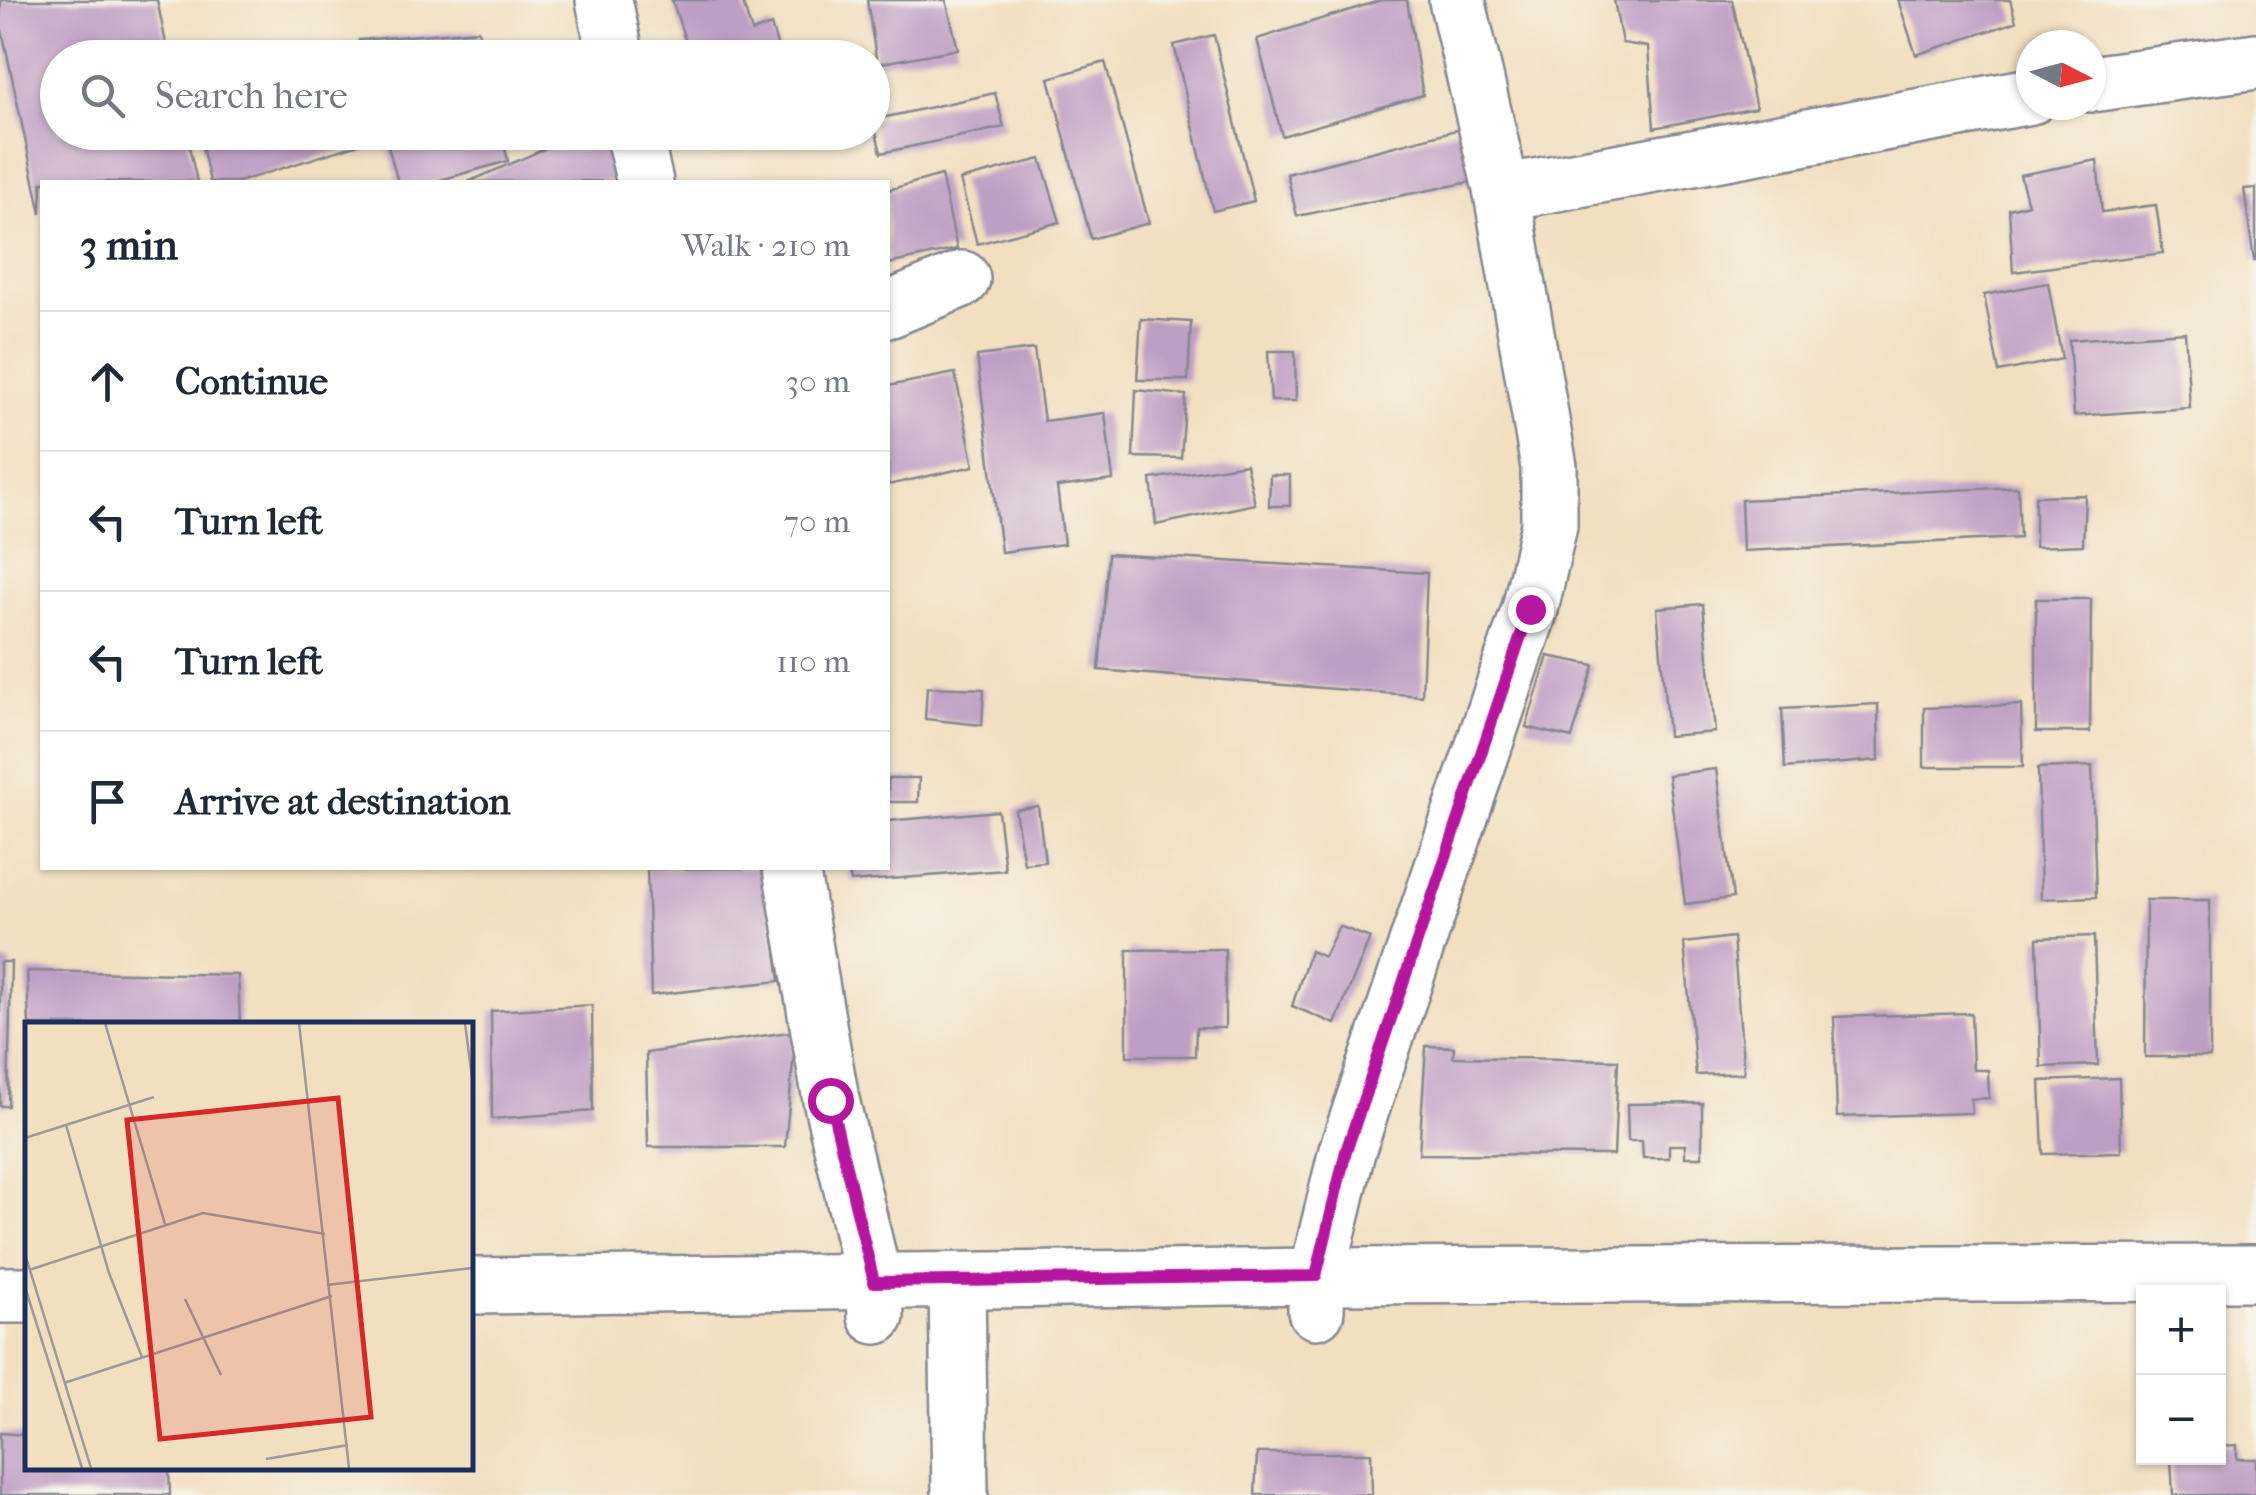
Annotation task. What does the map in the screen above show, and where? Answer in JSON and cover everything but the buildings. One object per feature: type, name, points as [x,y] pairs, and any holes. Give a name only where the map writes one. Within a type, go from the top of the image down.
[{"type":"street","points":[[604,0],[612,40]]},
{"type":"street","points":[[1316,1293],[1346,1151],[1530,609],[1549,526],[1549,467],[1502,193],[1457,0]]},
{"type":"street","points":[[2106,82],[2256,61]]},
{"type":"street","points":[[1502,193],[2016,99]]},
{"type":"street","points":[[637,150],[645,180]]},
{"type":"street","points":[[890,309],[962,279]]},
{"type":"street","points":[[791,870],[830,1100],[875,1300]]},
{"type":"street","points":[[472,1286],[958,1301],[2256,1272]]},
{"type":"street","points":[[1316,1293],[2136,1306]]},
{"type":"street","points":[[0,1295],[25,1294]]},
{"type":"street","points":[[472,1318],[875,1300]]},
{"type":"street","points":[[958,1301],[960,1495]]},
{"type":"street","points":[[2226,1306],[2256,1306]]},
{"type":"route","points":[[830,1100],[874,1282],[1316,1276],[1346,1151],[1530,609]]}]
